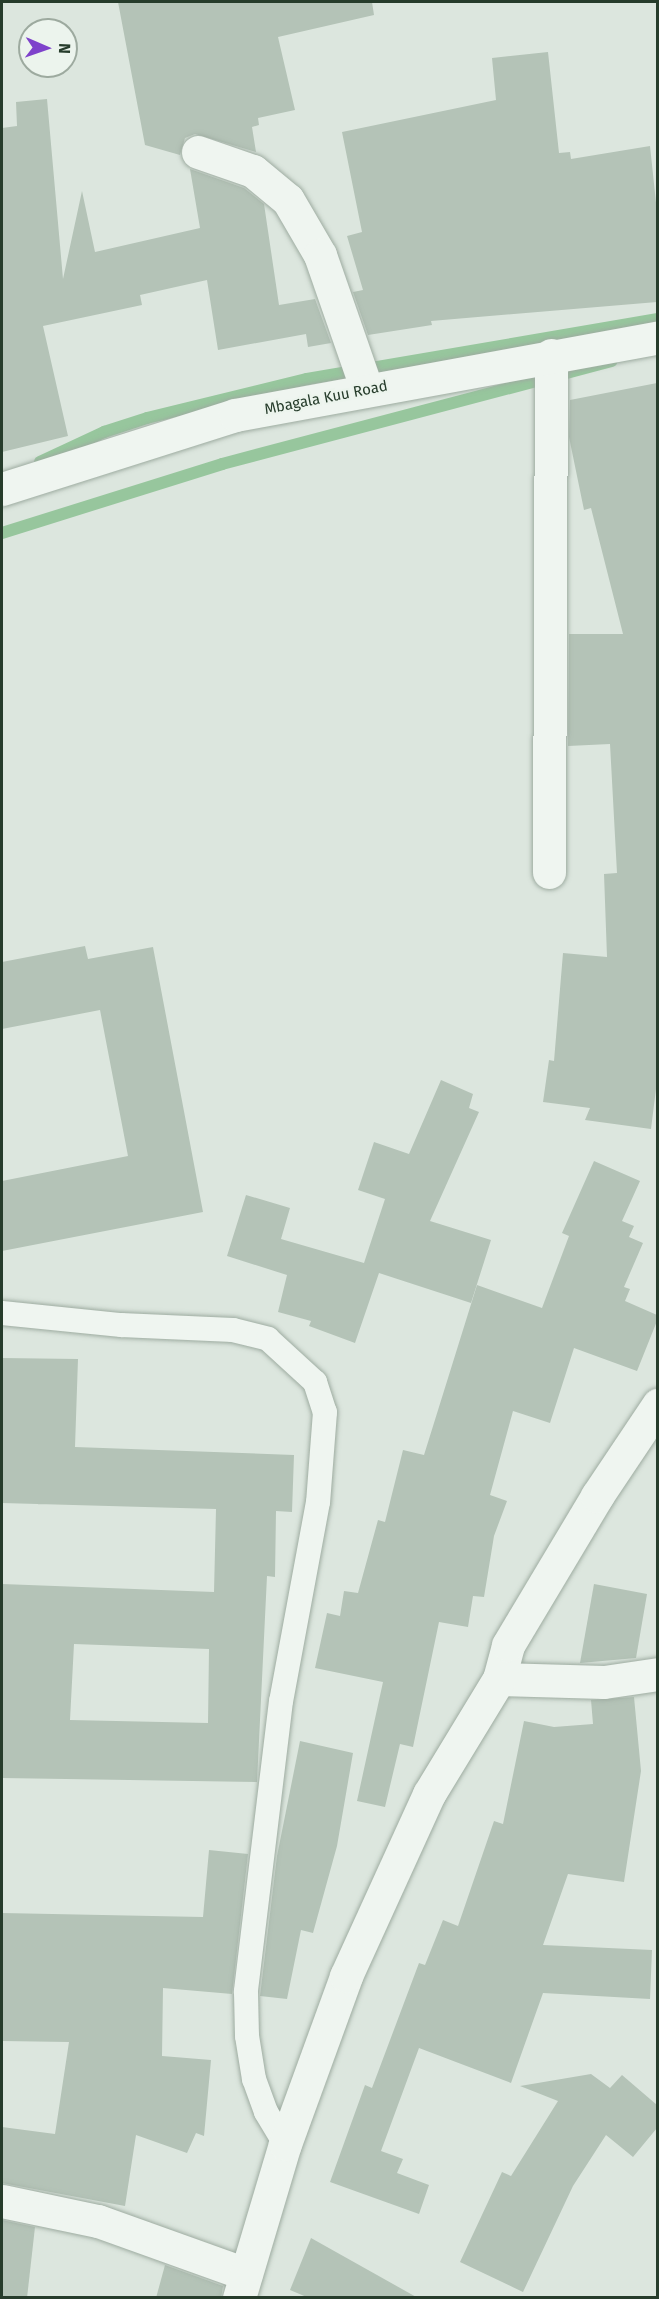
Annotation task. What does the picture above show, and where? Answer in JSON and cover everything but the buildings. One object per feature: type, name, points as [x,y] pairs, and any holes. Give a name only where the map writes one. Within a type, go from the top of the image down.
[{"type":"street","points":[[198,152],[253,171],[288,201],[320,255],[367,390]]},
{"type":"street","name":"Mbagala Kuu Road","points":[[2,489],[235,415],[657,337]]},
{"type":"street","points":[[549,872],[551,355]]},
{"type":"street","points":[[2,2201],[98,2222],[243,2286],[285,2144],[346,1976],[429,1794],[500,1679],[508,1645],[597,1496],[657,1405]]},
{"type":"street","points":[[500,1679],[604,1682],[657,1674]]},
{"type":"lane","points":[[2,1313],[121,1325],[233,1329],[268,1339],[315,1382],[325,1412],[318,1502],[281,1701],[246,1992],[247,2036],[254,2079],[266,2112],[285,2144]]},
{"type":"waterway","points":[[40,462],[104,432],[147,418],[307,379],[658,319]]},
{"type":"waterway","points":[[2,533],[222,464],[612,361]]}]
